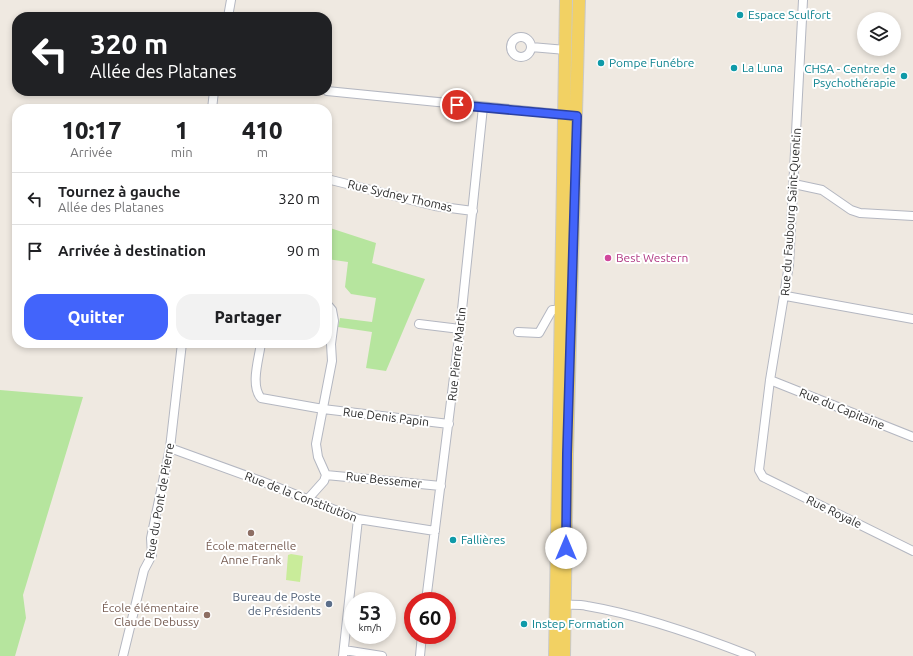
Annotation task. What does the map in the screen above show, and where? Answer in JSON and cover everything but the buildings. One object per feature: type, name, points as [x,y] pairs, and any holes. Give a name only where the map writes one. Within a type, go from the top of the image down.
[{"type":"main road","points":[[564,656],[561,605],[563,115],[566,50],[566,0]]},
{"type":"main road","points":[[555,656],[561,605],[567,454],[579,0]]},
{"type":"street","points":[[229,12],[231,0]]},
{"type":"street","name":"Rue du Faubourg Saint-Quentin","points":[[759,470],[770,380],[786,296],[804,0]]},
{"type":"street","points":[[531,47],[566,50]]},
{"type":"street","points":[[332,92],[577,116]]},
{"type":"street","name":"Rue Pierre Martin","points":[[427,592],[460,329],[483,107]]},
{"type":"street","name":"Rue Sydney Thomas","points":[[332,180],[435,206],[473,211]]},
{"type":"street","points":[[794,184],[822,190],[851,210],[860,213],[913,216]]},
{"type":"street","points":[[786,296],[913,320]]},
{"type":"street","points":[[332,310],[334,321],[332,336]]},
{"type":"street","points":[[518,332],[539,333],[552,310],[562,310]]},
{"type":"street","points":[[419,324],[460,329]]},
{"type":"street","name":"Rue du Pont de Pierre","points":[[124,656],[144,570],[152,555],[151,538],[170,448],[181,348]]},
{"type":"street","name":"Rue Denis Papin","points":[[260,348],[256,382],[257,394],[261,398],[323,409],[449,424]]},
{"type":"street","points":[[307,500],[324,481],[326,475],[318,456],[316,444],[332,361],[331,348]]},
{"type":"street","name":"Rue du Capitaine","points":[[770,380],[913,437]]},
{"type":"street","name":"Rue de la Constitution","points":[[170,448],[358,519],[435,531]]},
{"type":"street","name":"Rue Royale","points":[[759,470],[763,477],[913,551]]},
{"type":"street","name":"Rue Bessemer","points":[[326,475],[441,486]]},
{"type":"street","points":[[358,519],[344,653],[382,656]]},
{"type":"street","points":[[561,605],[586,605],[622,613],[712,641],[751,656]]},
{"type":"street","points":[[420,656],[421,644]]},
{"type":"green space","points":[[332,229],[376,243],[372,263],[425,279],[386,371],[366,368],[372,332],[338,327],[340,318],[372,322],[376,298],[351,294],[345,287],[348,262],[332,260]]},
{"type":"green space","points":[[0,390],[83,397],[23,595],[26,618],[15,656],[0,656]]},
{"type":"green space","points":[[288,555],[303,556],[300,582],[286,580]]},
{"type":"place","name":"Espace Sculfort","points":[[740,15]]},
{"type":"place","name":"Pompe Funébre","points":[[601,63]]},
{"type":"place","name":"La Luna","points":[[734,68]]},
{"type":"place","name":"CHSA - Centre de Psychothérapie","points":[[904,76]]},
{"type":"place","name":"Best Western","points":[[608,258]]},
{"type":"place","name":"École maternelle Anne Frank","points":[[251,533]]},
{"type":"place","name":"Fallières","points":[[453,540]]},
{"type":"place","name":"Bureau de Poste de Présidents","points":[[329,604]]},
{"type":"place","name":"École élémentaire Claude Debussy","points":[[207,615]]},
{"type":"place","name":"Instep Formation","points":[[524,624]]},
{"type":"route","points":[[457,105],[577,116],[567,454],[566,548]]}]
